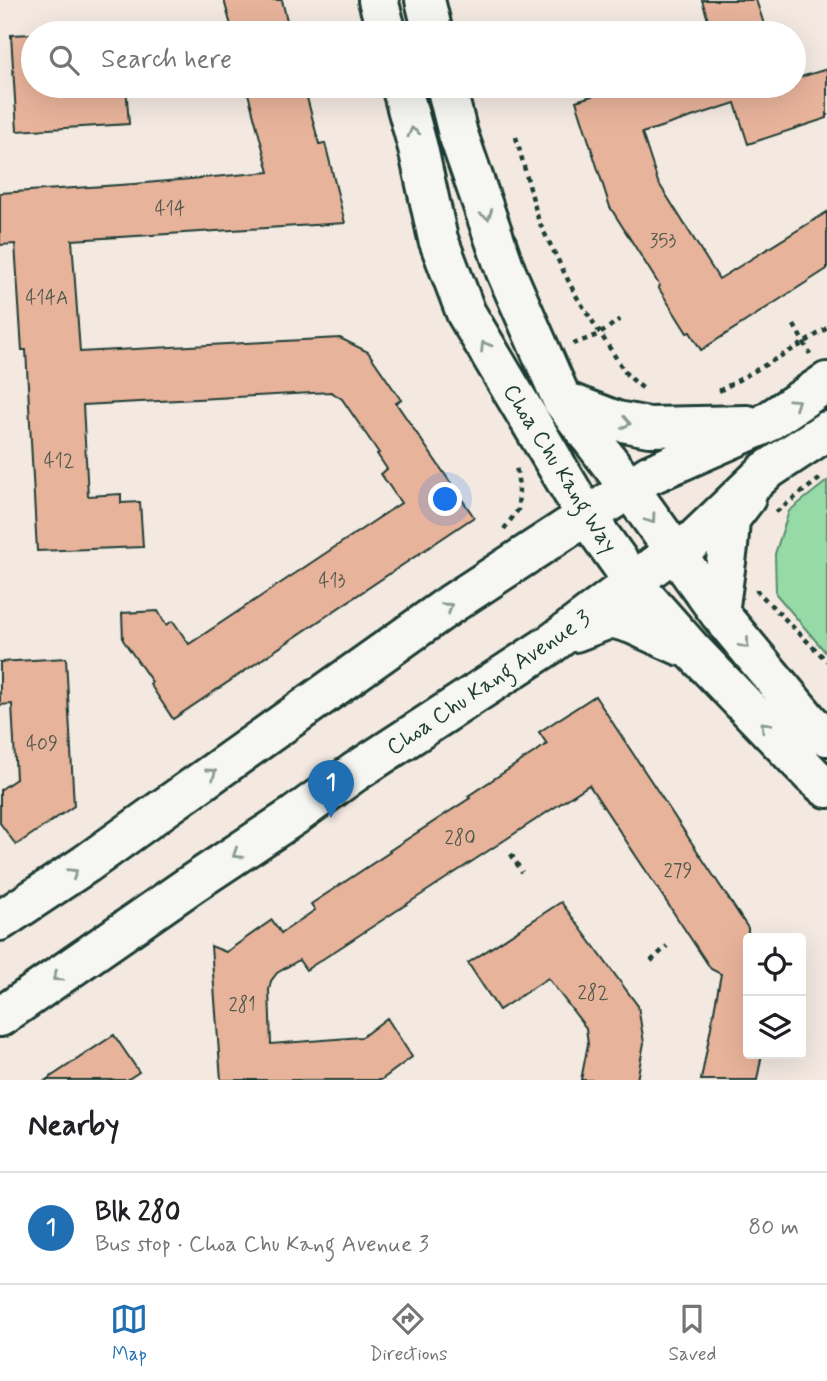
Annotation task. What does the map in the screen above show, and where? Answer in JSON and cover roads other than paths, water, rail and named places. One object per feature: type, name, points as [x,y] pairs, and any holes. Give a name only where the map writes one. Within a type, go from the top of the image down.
[{"type":"main road","points":[[378,0],[384,21]]},
{"type":"main road","points":[[425,0],[430,21]]},
{"type":"main road","name":"Choa Chu Kang Way","points":[[404,98],[438,239],[466,313],[530,453],[587,517],[633,581],[693,651],[827,788]]},
{"type":"main road","name":"Choa Chu Kang Way","points":[[449,98],[458,134],[506,272],[562,400],[719,613],[811,724],[827,736]]},
{"type":"main road","points":[[0,921],[86,864],[354,672],[569,527],[649,475],[763,425],[827,382]]},
{"type":"main road","points":[[562,400],[617,421],[649,426],[763,425]]},
{"type":"main road","name":"Choa Chu Kang Avenue 3","points":[[0,1017],[355,772],[551,644],[674,551],[693,541],[766,471],[827,430]]},
{"type":"main road","points":[[491,578],[543,529],[555,488],[530,453]]},
{"type":"main road","points":[[719,613],[730,519],[766,471]]},
{"type":"main road","points":[[551,644],[612,618],[693,651]]},
{"type":"place","name":"Blk 280","points":[[331,818]]}]
